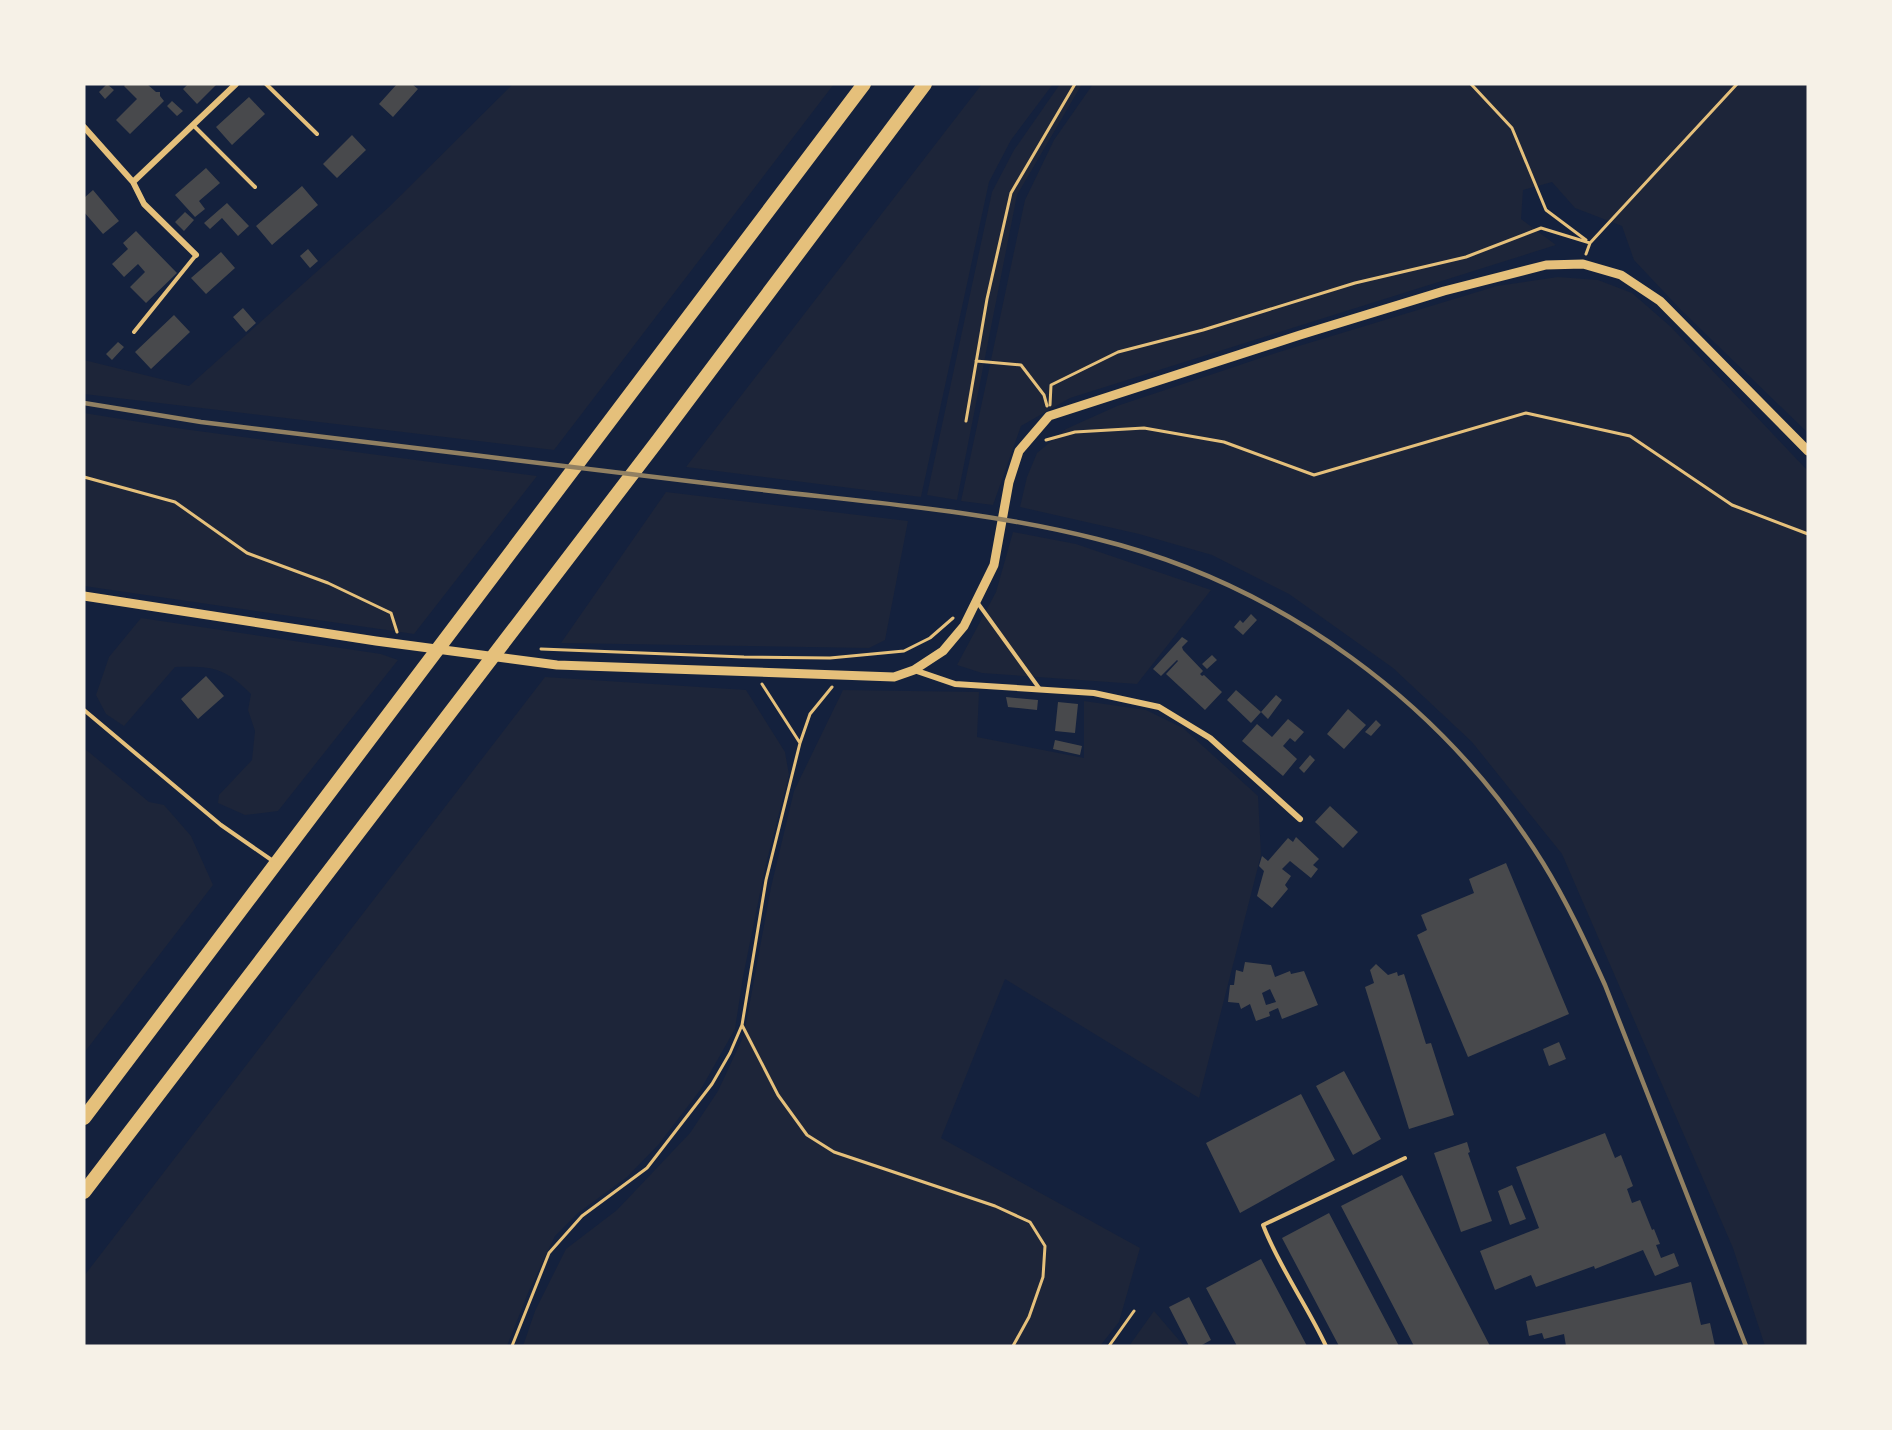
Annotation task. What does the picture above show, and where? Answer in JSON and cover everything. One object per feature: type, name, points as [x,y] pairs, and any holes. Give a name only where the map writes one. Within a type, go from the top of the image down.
[{"type":"highway","points":[[84,1118],[864,84]]},
{"type":"highway","points":[[84,1192],[659,440],[925,84]]},
{"type":"street","points":[[133,183],[236,84]]},
{"type":"street","points":[[84,127],[133,183],[144,204],[196,255]]},
{"type":"street","points":[[84,596],[376,641],[556,665],[894,677],[914,670],[943,651],[964,626],[994,565],[1009,482],[1019,451],[1049,416],[1444,291],[1546,265],[1583,264],[1621,275],[1660,302],[1808,451]]},
{"type":"street","points":[[914,670],[955,684],[1094,693],[1159,707],[1210,738],[1300,819]]},
{"type":"lane","points":[[266,84],[317,134]]},
{"type":"lane","points":[[194,126],[255,187]]},
{"type":"lane","points":[[134,332],[196,255]]},
{"type":"lane","points":[[977,602],[1039,688]]},
{"type":"lane","points":[[84,710],[221,825],[276,863]]},
{"type":"lane","points":[[1326,1346],[1312,1315],[1268,1240],[1263,1225],[1406,1158]]},
{"type":"path","points":[[966,421],[987,299],[1011,193],[1075,84]]},
{"type":"path","points":[[1471,84],[1512,128],[1546,210],[1590,243]]},
{"type":"path","points":[[1590,243],[1737,84]]},
{"type":"path","points":[[1049,416],[1051,386],[1118,352],[1203,330],[1355,283],[1466,257],[1541,228],[1590,243]]},
{"type":"path","points":[[976,361],[1022,365],[1044,395],[1049,416]]},
{"type":"path","points":[[1019,451],[1050,438],[1076,432],[1144,428],[1224,442],[1314,475],[1526,413],[1630,436],[1732,505],[1808,534]]},
{"type":"path","points":[[84,477],[175,502],[247,553],[328,584],[391,613]]},
{"type":"path","points":[[541,649],[830,658],[904,651],[930,638],[954,616]]},
{"type":"path","points":[[755,673],[800,743]]},
{"type":"path","points":[[512,1346],[549,1253],[582,1216],[646,1168],[712,1084],[730,1053],[742,1025],[766,880],[800,743],[810,714],[841,676]]},
{"type":"path","points":[[742,1025],[778,1095],[807,1135],[834,1152],[995,1206],[1029,1222],[1045,1246],[1043,1276],[1029,1317],[1013,1346]]},
{"type":"path","points":[[1109,1346],[1134,1311]]},
{"type":"shaded area","points":[[513,84],[834,84],[554,450],[84,394],[84,360],[189,386],[389,207]]},
{"type":"shaded area","points":[[982,84],[1053,84],[1011,140],[989,182],[921,497],[686,467]]},
{"type":"shaded area","points":[[1060,84],[1082,84],[1017,195],[957,500],[927,495],[992,192],[1014,150]]},
{"type":"shaded area","points":[[1093,84],[1808,84],[1808,433],[1681,310],[1634,260],[1622,226],[1575,208],[1552,182],[1523,190],[1521,219],[1556,245],[1070,398],[1021,426],[993,505],[961,501],[1025,200],[1054,140]]},
{"type":"shaded area","points":[[1558,277],[1598,280],[1632,293],[1671,327],[1808,471],[1808,1346],[1765,1346],[1733,1248],[1562,854],[1472,742],[1393,668],[1289,594],[1212,555],[1139,534],[1020,507],[1027,477],[1037,453],[1066,429],[1117,406],[1279,352],[1497,286]]},
{"type":"shaded area","points":[[84,413],[183,429],[537,476],[414,634],[84,586]]},
{"type":"shaded area","points":[[666,492],[908,521],[885,640],[869,648],[561,643]]},
{"type":"shaded area","points":[[1013,532],[1076,544],[1211,590],[1137,684],[982,673],[957,665],[996,592]]},
{"type":"shaded area","points":[[141,618],[381,654],[398,660],[278,811],[245,815],[218,803],[219,795],[252,760],[255,731],[248,710],[251,694],[233,678],[208,668],[175,667],[124,726],[106,714],[96,695],[109,657]]},
{"type":"shaded area","points":[[545,677],[746,690],[785,752],[789,775],[765,868],[735,1029],[701,1089],[659,1144],[627,1177],[578,1213],[555,1236],[528,1293],[507,1346],[84,1346],[84,1276]]},
{"type":"shaded area","points":[[843,690],[979,692],[977,737],[1084,758],[1084,701],[1146,710],[1183,728],[1258,796],[1261,855],[1199,1098],[1005,979],[941,1138],[1140,1248],[1119,1322],[1100,1346],[523,1346],[535,1311],[566,1249],[617,1210],[690,1133],[718,1091],[744,1035],[771,887],[794,791]]},
{"type":"shaded area","points":[[84,748],[149,802],[164,805],[191,836],[213,885],[84,1053]]},
{"type":"shaded area","points":[[1154,1311],[1184,1346],[1129,1346]]},
{"type":"building","points":[[107,84],[114,90],[105,99],[99,92]]},
{"type":"building","points":[[126,84],[147,84],[156,92],[160,92],[164,101],[130,134],[116,120],[137,99],[124,86]]},
{"type":"building","points":[[188,84],[217,84],[197,104],[183,89]]},
{"type":"building","points":[[397,84],[412,84],[418,89],[393,117],[379,104]]},
{"type":"building","points":[[249,97],[265,114],[232,145],[216,127]]},
{"type":"building","points":[[172,101],[183,111],[177,116],[167,106]]},
{"type":"building","points":[[352,135],[366,150],[337,178],[323,164]]},
{"type":"building","points":[[206,168],[220,183],[199,201],[205,209],[195,217],[175,195]]},
{"type":"building","points":[[302,186],[318,205],[272,245],[256,226]]},
{"type":"building","points":[[93,190],[119,221],[103,234],[84,212],[84,198]]},
{"type":"building","points":[[227,203],[249,226],[238,236],[222,218],[210,229],[204,223]]},
{"type":"building","points":[[185,212],[194,220],[184,231],[175,222]]},
{"type":"building","points":[[136,231],[177,273],[146,303],[130,287],[145,272],[138,264],[124,277],[112,264],[128,249],[123,243]]},
{"type":"building","points":[[308,249],[318,261],[310,268],[300,256]]},
{"type":"building","points":[[221,252],[235,268],[206,294],[191,278]]},
{"type":"building","points":[[243,308],[256,323],[246,332],[233,317]]},
{"type":"building","points":[[174,315],[190,332],[151,369],[135,352]]},
{"type":"building","points":[[118,342],[124,347],[112,360],[106,354]]},
{"type":"building","points":[[1251,614],[1257,620],[1243,635],[1234,627],[1240,620],[1243,623]]},
{"type":"building","points":[[1182,637],[1188,641],[1182,647],[1183,650],[1203,671],[1200,674],[1222,692],[1205,710],[1166,674],[1177,660],[1161,676],[1153,669]]},
{"type":"building","points":[[1212,655],[1217,660],[1207,669],[1202,664]]},
{"type":"building","points":[[206,676],[224,696],[198,719],[181,699]]},
{"type":"building","points":[[1236,690],[1261,712],[1251,723],[1227,700]]},
{"type":"building","points":[[1276,695],[1282,700],[1268,719],[1261,712]]},
{"type":"building","points":[[1006,697],[1038,700],[1037,710],[1008,707]]},
{"type":"building","points":[[1058,702],[1078,704],[1075,733],[1055,731]]},
{"type":"building","points":[[1348,709],[1366,725],[1344,749],[1327,734]]},
{"type":"building","points":[[1288,719],[1304,732],[1295,742],[1290,738],[1283,746],[1297,759],[1283,776],[1242,741],[1257,724],[1272,737]]},
{"type":"building","points":[[1376,720],[1381,725],[1371,736],[1365,732]]},
{"type":"building","points":[[1055,740],[1082,746],[1080,755],[1053,749]]},
{"type":"building","points":[[1310,755],[1315,760],[1304,773],[1299,768]]},
{"type":"building","points":[[1330,806],[1358,832],[1343,848],[1315,822]]},
{"type":"building","points":[[1296,837],[1319,859],[1313,865],[1318,869],[1311,878],[1290,861],[1282,869],[1291,876],[1285,885],[1288,889],[1272,908],[1257,896],[1264,871],[1259,866],[1262,856],[1268,861],[1288,838],[1293,842]]},
{"type":"building","points":[[1506,863],[1569,1014],[1468,1057],[1417,935],[1427,930],[1421,915],[1474,893],[1469,879]]},
{"type":"building","points":[[1245,962],[1271,965],[1275,977],[1290,971],[1291,974],[1304,971],[1318,1005],[1282,1019],[1278,1008],[1269,1012],[1270,1016],[1256,1021],[1250,1004],[1241,1009],[1239,1003],[1228,1002],[1230,985],[1234,985],[1236,970],[1243,972]],"holes":[[[1270,989],[1276,1002],[1266,1005],[1262,993]]]},
{"type":"building","points":[[1376,964],[1388,975],[1397,972],[1398,976],[1404,974],[1426,1044],[1431,1043],[1454,1115],[1409,1129],[1365,987],[1374,983],[1370,970]]},
{"type":"building","points":[[1559,1042],[1566,1059],[1549,1066],[1543,1049]]},
{"type":"building","points":[[1344,1071],[1381,1139],[1353,1155],[1316,1086]]},
{"type":"building","points":[[1301,1094],[1335,1160],[1240,1213],[1206,1143]]},
{"type":"building","points":[[1605,1133],[1615,1158],[1621,1155],[1633,1186],[1627,1189],[1632,1203],[1640,1200],[1660,1244],[1656,1245],[1661,1258],[1674,1253],[1679,1266],[1655,1276],[1643,1250],[1595,1269],[1594,1266],[1536,1287],[1531,1275],[1495,1290],[1480,1251],[1539,1228],[1516,1167]]},
{"type":"building","points":[[1467,1142],[1470,1152],[1468,1153],[1492,1221],[1461,1232],[1434,1153]]},
{"type":"building","points":[[1402,1175],[1490,1346],[1414,1346],[1341,1206]]},
{"type":"building","points":[[1512,1185],[1526,1219],[1510,1225],[1498,1191]]},
{"type":"building","points":[[1329,1213],[1399,1346],[1339,1346],[1282,1238]]},
{"type":"building","points":[[1261,1259],[1307,1346],[1237,1346],[1206,1288]]},
{"type":"building","points":[[1691,1282],[1701,1325],[1710,1323],[1715,1346],[1566,1346],[1564,1334],[1544,1339],[1542,1333],[1529,1336],[1526,1321]]},
{"type":"building","points":[[1189,1297],[1211,1340],[1200,1346],[1189,1346],[1169,1307]]},
{"type":"railway","points":[[84,403],[201,422],[923,508],[1011,521],[1097,539],[1165,559],[1230,586],[1292,619],[1351,658],[1406,702],[1457,751],[1503,805],[1543,863],[1568,908],[1605,985],[1746,1346]]}]
